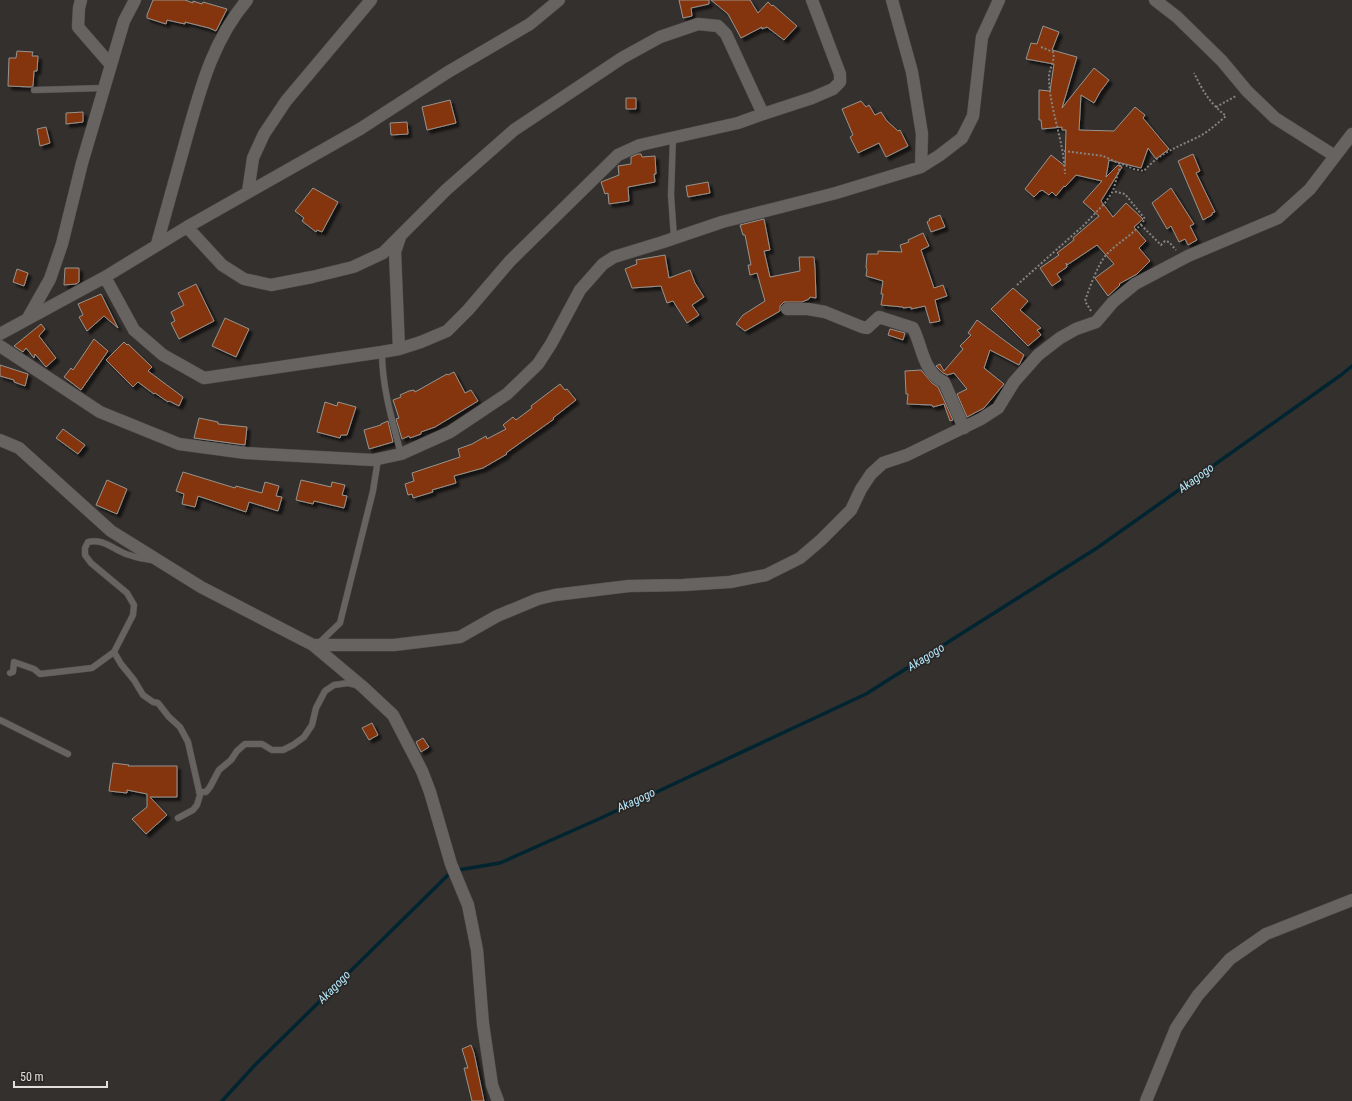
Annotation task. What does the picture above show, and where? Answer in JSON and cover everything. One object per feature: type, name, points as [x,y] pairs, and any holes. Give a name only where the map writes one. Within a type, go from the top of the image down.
[{"type":"street","points":[[81,0],[78,27],[111,65]]},
{"type":"street","points":[[28,318],[50,279],[62,244],[82,163],[124,21],[135,0]]},
{"type":"street","points":[[157,244],[204,76],[221,36],[238,10],[247,0]]},
{"type":"street","points":[[248,192],[253,158],[264,134],[281,107],[371,0]]},
{"type":"street","points":[[0,334],[105,277],[157,244],[360,129],[448,72],[530,24],[560,0]]},
{"type":"street","points":[[105,277],[134,330],[163,355],[204,378],[382,352],[399,349],[421,342],[447,331],[468,310],[510,261],[618,155],[640,145],[738,123],[812,98],[833,89],[840,82],[840,74],[812,0]]},
{"type":"street","points":[[892,0],[912,72],[922,134],[921,167]]},
{"type":"street","points":[[0,346],[100,412],[179,444],[246,453],[373,460],[401,454],[450,432],[507,394],[538,364],[580,290],[603,264],[623,253],[722,222],[836,193],[921,167],[940,155],[962,138],[973,116],[982,37],[999,0]]},
{"type":"street","points":[[1155,0],[1177,17],[1222,61],[1247,91],[1276,118],[1335,156]]},
{"type":"street","points":[[187,227],[222,265],[244,279],[271,285],[353,267],[389,252],[401,235],[446,190],[514,130],[622,58],[660,37],[698,24],[718,26],[726,34],[763,114]]},
{"type":"street","points":[[314,645],[394,645],[460,637],[497,616],[538,599],[555,595],[630,586],[730,582],[766,575],[800,558],[821,540],[851,510],[861,489],[871,474],[883,463],[906,455],[981,420],[998,408],[1014,382],[1038,355],[1060,338],[1076,329],[1096,322],[1113,302],[1135,284],[1183,259],[1278,218],[1310,189],[1352,134]]},
{"type":"street","points":[[389,252],[399,349]]},
{"type":"street","points":[[787,309],[808,308],[825,312],[868,328],[879,317],[913,328],[917,335],[924,359],[933,375],[938,380],[944,382],[964,428]]},
{"type":"street","points":[[0,440],[19,448],[111,532],[201,587],[314,645],[364,687],[393,715],[419,765],[430,792],[451,864],[468,905],[476,950],[483,1024],[492,1085],[498,1101]]},
{"type":"street","points":[[1146,1101],[1176,1028],[1198,994],[1230,959],[1266,934],[1352,900]]},
{"type":"lane","points":[[34,90],[104,88]]},
{"type":"lane","points":[[673,137],[671,195],[674,238]]},
{"type":"lane","points":[[382,352],[382,366],[388,403],[401,454]]},
{"type":"lane","points":[[314,645],[340,623],[373,491],[378,459]]},
{"type":"lane","points":[[10,673],[14,671],[14,662],[34,669],[40,674],[92,668],[114,652],[132,615],[134,605],[127,593],[91,563],[86,555],[85,548],[88,542],[94,540],[101,541],[126,554],[142,559],[158,561]]},
{"type":"lane","points":[[114,652],[120,664],[134,680],[143,695],[153,702],[158,703],[169,717],[180,727],[188,742],[199,792],[199,800],[193,810],[178,818]]},
{"type":"lane","points":[[199,792],[206,792],[219,770],[231,760],[237,751],[245,744],[262,744],[272,750],[283,750],[304,737],[312,725],[316,708],[325,691],[334,685],[348,683],[364,687]]},
{"type":"lane","points":[[0,720],[68,754]]},
{"type":"path","points":[[1041,47],[1053,52],[1055,56],[1051,65],[1049,76],[1050,92],[1064,151],[1065,174]]},
{"type":"path","points":[[1064,151],[1103,156],[1134,169],[1144,171],[1151,163],[1175,147],[1199,137],[1226,116],[1215,107],[1204,94],[1194,73]]},
{"type":"path","points":[[1215,107],[1247,91]]},
{"type":"path","points":[[1018,285],[1091,218],[1105,203],[1113,191],[1121,163]]},
{"type":"path","points":[[1096,322],[1085,301],[1090,287],[1105,256],[1139,228],[1145,219],[1125,194],[1113,191]]},
{"type":"path","points":[[1141,225],[1160,245],[1165,241],[1169,242],[1183,259]]},
{"type":"building","points":[[153,0],[185,0],[202,4],[203,2],[227,9],[216,31],[185,22],[185,24],[167,20],[166,24],[147,18]]},
{"type":"building","points":[[679,0],[709,0],[709,4],[691,8],[692,16],[683,18]]},
{"type":"building","points":[[711,0],[750,0],[758,13],[768,2],[797,26],[784,40],[767,27],[762,29],[762,27],[741,38],[728,14]]},
{"type":"building","points":[[1043,26],[1059,32],[1052,50],[1077,57],[1062,108],[1094,68],[1109,80],[1094,103],[1081,95],[1079,130],[1114,131],[1135,107],[1145,115],[1143,118],[1169,149],[1156,159],[1148,148],[1141,168],[1109,160],[1106,177],[1118,165],[1122,167],[1101,201],[1113,217],[1126,203],[1143,219],[1134,227],[1146,241],[1139,248],[1150,261],[1137,274],[1119,284],[1120,285],[1108,296],[1095,278],[1114,264],[1097,245],[1067,265],[1066,263],[1067,267],[1057,274],[1061,280],[1052,286],[1040,268],[1059,255],[1057,253],[1074,240],[1073,238],[1099,216],[1083,202],[1102,181],[1076,175],[1056,196],[1052,192],[1049,195],[1042,190],[1034,197],[1025,189],[1051,155],[1065,166],[1066,130],[1062,130],[1062,127],[1042,129],[1041,120],[1039,120],[1039,90],[1050,91],[1054,64],[1026,59],[1031,43],[1037,44]]},
{"type":"building","points":[[17,51],[33,52],[32,56],[38,56],[37,71],[34,71],[33,86],[31,87],[8,86],[9,58],[16,58]]},
{"type":"building","points":[[626,98],[636,98],[636,109],[626,109]]},
{"type":"building","points":[[450,100],[456,123],[427,130],[422,107]]},
{"type":"building","points":[[861,101],[866,107],[869,105],[875,115],[881,112],[887,121],[898,131],[900,130],[908,146],[886,157],[879,143],[858,153],[850,137],[853,135],[842,109]]},
{"type":"building","points":[[83,112],[83,122],[66,124],[66,113]]},
{"type":"building","points":[[407,122],[408,134],[391,135],[390,123]]},
{"type":"building","points":[[46,127],[50,143],[40,146],[37,129]]},
{"type":"building","points":[[641,154],[642,157],[655,156],[655,182],[628,187],[629,201],[609,204],[608,193],[605,194],[601,182],[619,175],[618,166],[631,164],[631,157]]},
{"type":"building","points":[[1193,154],[1200,171],[1196,173],[1215,212],[1203,220],[1178,161]]},
{"type":"building","points":[[708,182],[710,193],[688,197],[686,186]]},
{"type":"building","points":[[313,188],[338,202],[322,232],[317,230],[316,232],[302,221],[304,218],[295,211]]},
{"type":"building","points":[[1171,188],[1194,224],[1190,226],[1197,240],[1188,245],[1185,239],[1179,242],[1171,226],[1167,229],[1152,203]]},
{"type":"building","points":[[940,215],[945,227],[931,232],[927,222],[930,220],[929,219]]},
{"type":"building","points":[[764,219],[770,250],[764,251],[770,277],[800,271],[799,257],[814,257],[816,298],[810,297],[802,302],[784,302],[780,306],[780,311],[745,331],[736,324],[743,315],[765,301],[757,273],[750,275],[748,265],[751,265],[745,235],[743,235],[740,225]]},
{"type":"building","points":[[923,233],[929,246],[921,250],[934,288],[943,285],[947,296],[935,300],[940,321],[930,323],[925,306],[911,309],[911,307],[903,308],[881,305],[883,281],[866,276],[867,254],[878,254],[878,251],[902,252],[900,245],[909,242],[908,240]]},
{"type":"building","points":[[665,255],[669,278],[690,270],[695,283],[704,297],[692,305],[699,315],[687,323],[673,301],[667,303],[661,286],[632,288],[625,269],[637,264],[636,260]]},
{"type":"building","points":[[65,268],[79,268],[79,282],[76,284],[64,285]]},
{"type":"building","points":[[17,269],[28,273],[24,286],[13,282]]},
{"type":"building","points":[[196,284],[214,321],[179,339],[171,323],[175,321],[171,312],[184,305],[178,293]]},
{"type":"building","points":[[1013,288],[1028,301],[1020,310],[1041,328],[1037,330],[1041,335],[1028,346],[991,309]]},
{"type":"building","points":[[101,294],[118,328],[104,316],[87,331],[79,317],[83,315],[78,304]]},
{"type":"building","points":[[225,318],[249,329],[236,357],[212,346]]},
{"type":"building","points":[[977,320],[1024,355],[1019,365],[990,350],[984,368],[1004,384],[984,408],[967,417],[957,394],[967,389],[954,373],[947,375],[936,366],[940,364],[944,371],[963,349],[960,346],[971,335],[968,333]]},
{"type":"building","points":[[41,324],[45,329],[39,336],[56,358],[46,367],[35,354],[34,358],[26,348],[23,352],[14,346]]},
{"type":"building","points":[[890,329],[905,333],[903,340],[888,335]]},
{"type":"building","points":[[94,339],[108,351],[81,390],[64,377],[71,368],[73,370]]},
{"type":"building","points":[[124,342],[152,367],[148,371],[183,397],[179,406],[169,401],[168,402],[155,393],[154,394],[138,382],[133,387],[106,360]]},
{"type":"building","points":[[0,365],[28,374],[25,386],[14,382],[14,380],[0,376]]},
{"type":"building","points":[[921,370],[932,383],[938,387],[953,420],[950,421],[944,404],[933,407],[932,405],[907,404],[908,394],[906,394],[905,371]]},
{"type":"building","points":[[454,372],[465,393],[471,390],[478,401],[435,427],[421,432],[421,434],[402,439],[396,419],[399,418],[393,400],[401,397],[400,395],[409,391],[414,390],[415,392],[447,374],[448,375]]},
{"type":"building","points":[[560,384],[565,390],[567,389],[576,400],[553,418],[554,419],[506,453],[507,454],[483,468],[454,476],[456,483],[432,490],[433,492],[413,498],[412,494],[408,495],[405,484],[414,481],[412,473],[460,457],[458,449],[472,444],[486,436],[487,439],[506,429],[503,425],[513,417],[516,420],[532,408],[531,406]]},
{"type":"building","points":[[325,402],[337,406],[338,402],[356,407],[347,435],[341,435],[340,438],[317,432]]},
{"type":"building","points":[[199,418],[218,422],[218,424],[247,427],[245,445],[194,438]]},
{"type":"building","points":[[388,421],[393,442],[369,449],[364,430],[381,425]]},
{"type":"building","points":[[63,429],[85,445],[78,454],[56,438]]},
{"type":"building","points":[[183,472],[235,488],[236,486],[262,493],[265,482],[279,486],[276,496],[282,497],[278,511],[249,502],[246,512],[198,496],[195,507],[182,504],[184,494],[176,491]]},
{"type":"building","points":[[107,480],[127,489],[117,514],[96,505]]},
{"type":"building","points":[[301,480],[331,487],[332,482],[345,485],[342,495],[347,496],[344,508],[314,501],[313,504],[296,500]]},
{"type":"building","points":[[372,723],[378,735],[369,740],[362,728]]},
{"type":"building","points":[[423,738],[429,747],[421,752],[416,742]]},
{"type":"building","points":[[113,763],[129,765],[128,766],[177,766],[177,797],[150,797],[167,815],[146,834],[132,819],[147,807],[147,794],[127,790],[127,793],[109,791]]},
{"type":"building","points":[[471,1045],[484,1101],[472,1101],[464,1068],[468,1068],[462,1049]]},
{"type":"waterway","name":"Akagogo","points":[[458,870],[500,863],[601,818],[866,694],[1097,548],[1352,366]]},
{"type":"waterway","name":"Akagogo","points":[[222,1101],[256,1064],[448,875]]}]
